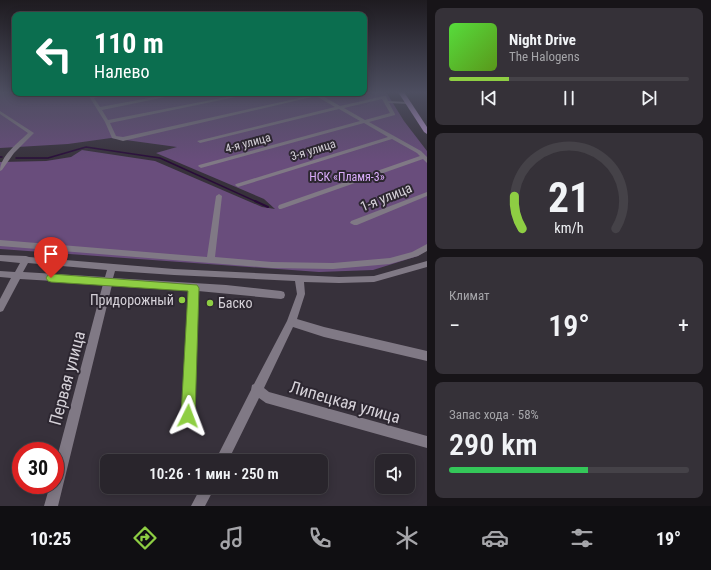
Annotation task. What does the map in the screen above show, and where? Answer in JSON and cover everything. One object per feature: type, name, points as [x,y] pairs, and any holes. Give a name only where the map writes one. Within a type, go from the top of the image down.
[{"type":"main road","points":[[416,116],[427,132]]},
{"type":"street","points":[[0,169],[12,152],[31,133],[5,116]]},
{"type":"street","points":[[103,116],[114,137],[123,139],[223,116]]},
{"type":"street","points":[[107,122],[139,116]]},
{"type":"street","points":[[200,142],[306,116]]},
{"type":"street","points":[[282,207],[425,159],[419,152],[355,116]]},
{"type":"street","name":"4-я улица","points":[[201,166],[387,116]]},
{"type":"street","name":"3-я улица","points":[[238,184],[394,137]]},
{"type":"street","name":"1-я улица","points":[[354,224],[427,194]]},
{"type":"street","points":[[211,260],[219,196]]},
{"type":"street","points":[[0,243],[272,265],[333,266],[384,262],[415,254],[427,247]]},
{"type":"street","points":[[415,254],[427,263]]},
{"type":"street","points":[[0,258],[174,272],[356,281],[374,279],[427,263]]},
{"type":"street","points":[[0,308],[26,260]]},
{"type":"street","name":"Первая улица","points":[[51,506],[112,267]]},
{"type":"street","points":[[171,285],[174,272]]},
{"type":"street","points":[[0,274],[226,289],[281,295]]},
{"type":"street","points":[[224,454],[291,322],[301,294],[299,279]]},
{"type":"street","points":[[188,416],[194,288]]},
{"type":"street","points":[[291,322],[324,332],[427,356]]},
{"type":"street","name":"Липецкая улица","points":[[256,389],[266,397],[427,442]]},
{"type":"street","points":[[198,506],[204,494]]},
{"type":"green space","name":"НСК «Пламя-3»","points":[[0,116],[401,116],[427,151],[427,250],[418,256],[373,270],[319,272],[0,249],[0,162],[46,161],[71,157],[82,150],[155,161],[262,207],[275,209],[264,199],[156,153],[177,147],[111,138],[68,144],[0,148]]},
{"type":"waterway","points":[[16,158],[48,158],[86,147],[160,158],[257,202]]},
{"type":"waterway","points":[[255,201],[268,207]]},
{"type":"place","name":"Придорожный","points":[[182,300]]},
{"type":"place","name":"Баско","points":[[210,303]]},
{"type":"route","points":[[51,278],[171,285],[194,288],[188,416]]}]
